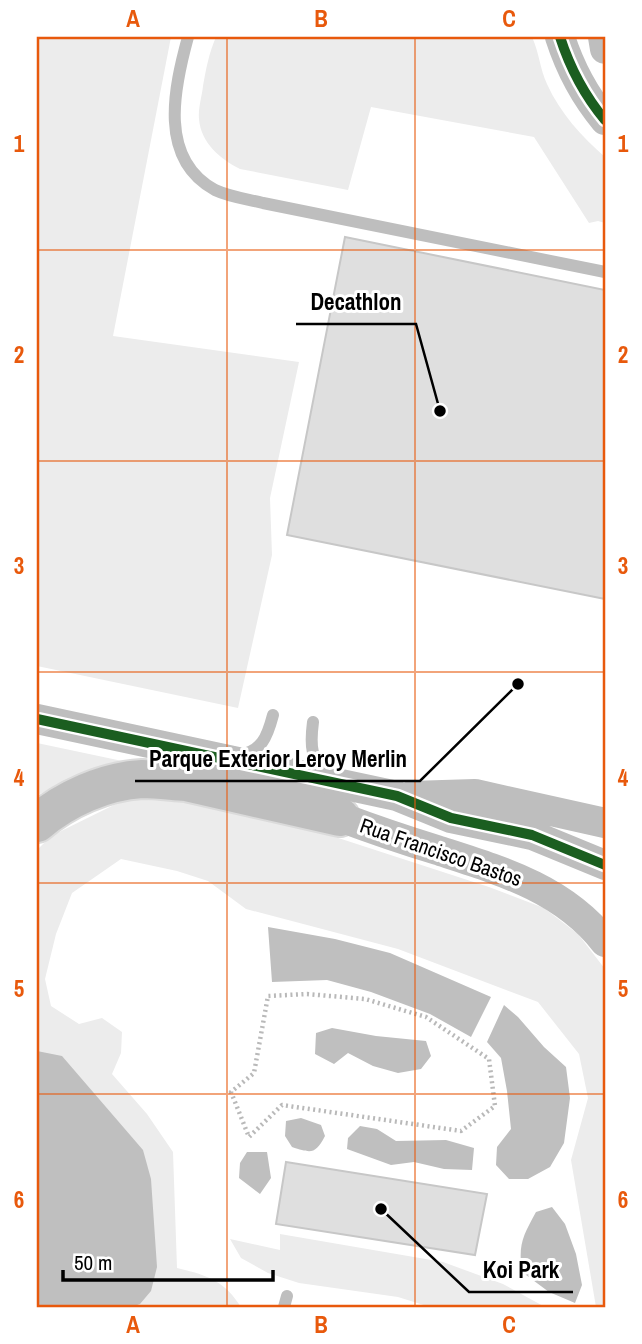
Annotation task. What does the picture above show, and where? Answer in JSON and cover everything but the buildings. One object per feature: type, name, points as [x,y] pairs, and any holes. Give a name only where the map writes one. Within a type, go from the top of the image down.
[{"type":"highway","points":[[37,823],[86,793],[139,779],[162,779],[342,801]]},
{"type":"street","points":[[560,37],[581,87],[605,120]]},
{"type":"street","points":[[603,37],[605,49]]},
{"type":"street","points":[[37,719],[220,759],[342,801],[391,824],[522,854],[601,863]]},
{"type":"street","points":[[342,801],[397,796],[475,794],[605,823]]},
{"type":"street","points":[[397,796],[451,818],[532,835],[601,863]]},
{"type":"street","name":"Rua Francisco Bastos","points":[[342,801],[382,833],[494,868],[536,886],[571,909],[605,942]]},
{"type":"lane","points":[[188,37],[174,107],[177,144],[191,168],[215,189],[263,203],[605,272]]},
{"type":"lane","points":[[220,759],[246,754],[260,746],[268,733],[273,715]]},
{"type":"lane","points":[[313,722],[310,741],[314,758],[342,801]]},
{"type":"path","points":[[307,993],[365,999],[426,1017],[489,1059],[495,1106],[461,1132],[282,1105],[249,1137],[231,1091],[254,1073],[268,996],[307,993]]},
{"type":"shaded area","points":[[38,37],[171,37],[113,336],[299,362],[270,498],[272,555],[238,708],[37,666]]},
{"type":"shaded area","points":[[216,37],[532,37],[545,78],[558,105],[580,133],[605,157],[605,223],[589,223],[534,137],[371,107],[348,190],[240,169],[225,160],[208,143],[203,136],[199,119],[203,86]]},
{"type":"shaded area","points":[[37,743],[127,762],[84,773],[37,797]]},
{"type":"shaded area","points":[[126,799],[207,803],[323,833],[489,887],[544,908],[578,934],[605,969],[605,1307],[596,1307],[571,1160],[588,1098],[579,1054],[538,1002],[398,949],[246,909],[208,881],[121,859],[72,893],[56,934],[45,979],[51,1006],[79,1024],[102,1018],[122,1032],[121,1053],[112,1074],[147,1114],[173,1152],[177,1268],[214,1280],[228,1290],[241,1307],[37,1307],[37,850],[51,836]]},
{"type":"shaded area","points":[[268,927],[335,939],[390,953],[491,997],[471,1037],[430,1014],[371,992],[327,980],[272,982]]},
{"type":"shaded area","points":[[504,1005],[566,1067],[570,1098],[564,1143],[550,1167],[528,1179],[509,1179],[496,1165],[497,1147],[511,1129],[501,1058],[487,1042]]},
{"type":"shaded area","points":[[332,1028],[426,1041],[431,1056],[421,1069],[398,1073],[373,1066],[348,1053],[334,1064],[315,1054],[316,1033]]},
{"type":"shaded area","points":[[37,1051],[62,1056],[143,1150],[151,1179],[157,1267],[151,1291],[140,1304],[132,1307],[37,1307]]},
{"type":"shaded area","points":[[301,1118],[321,1125],[325,1136],[312,1151],[292,1147],[285,1136],[286,1121]]},
{"type":"shaded area","points":[[360,1126],[377,1129],[396,1141],[446,1140],[474,1148],[472,1170],[444,1169],[414,1162],[391,1165],[347,1149],[348,1138]]},
{"type":"shaded area","points":[[247,1152],[267,1152],[271,1178],[260,1194],[239,1178],[240,1163]]},
{"type":"shaded area","points":[[552,1207],[565,1224],[576,1254],[582,1285],[575,1303],[549,1292],[522,1272],[521,1247],[528,1228],[536,1212]]},
{"type":"shaded area","points":[[280,1234],[443,1262],[503,1284],[545,1307],[430,1307],[398,1297],[299,1283],[268,1273],[241,1258],[230,1239],[280,1250]]},
{"type":"cycle path","points":[[560,37],[578,81],[605,120]]},
{"type":"cycle path","points":[[37,719],[397,796],[451,818],[532,835],[605,865]]},
{"type":"place","name":"Decathlon","points":[[440,411]]},
{"type":"place","name":"Parque Exterior Leroy Merlin","points":[[518,684]]},
{"type":"place","name":"Koi Park","points":[[381,1209]]}]
